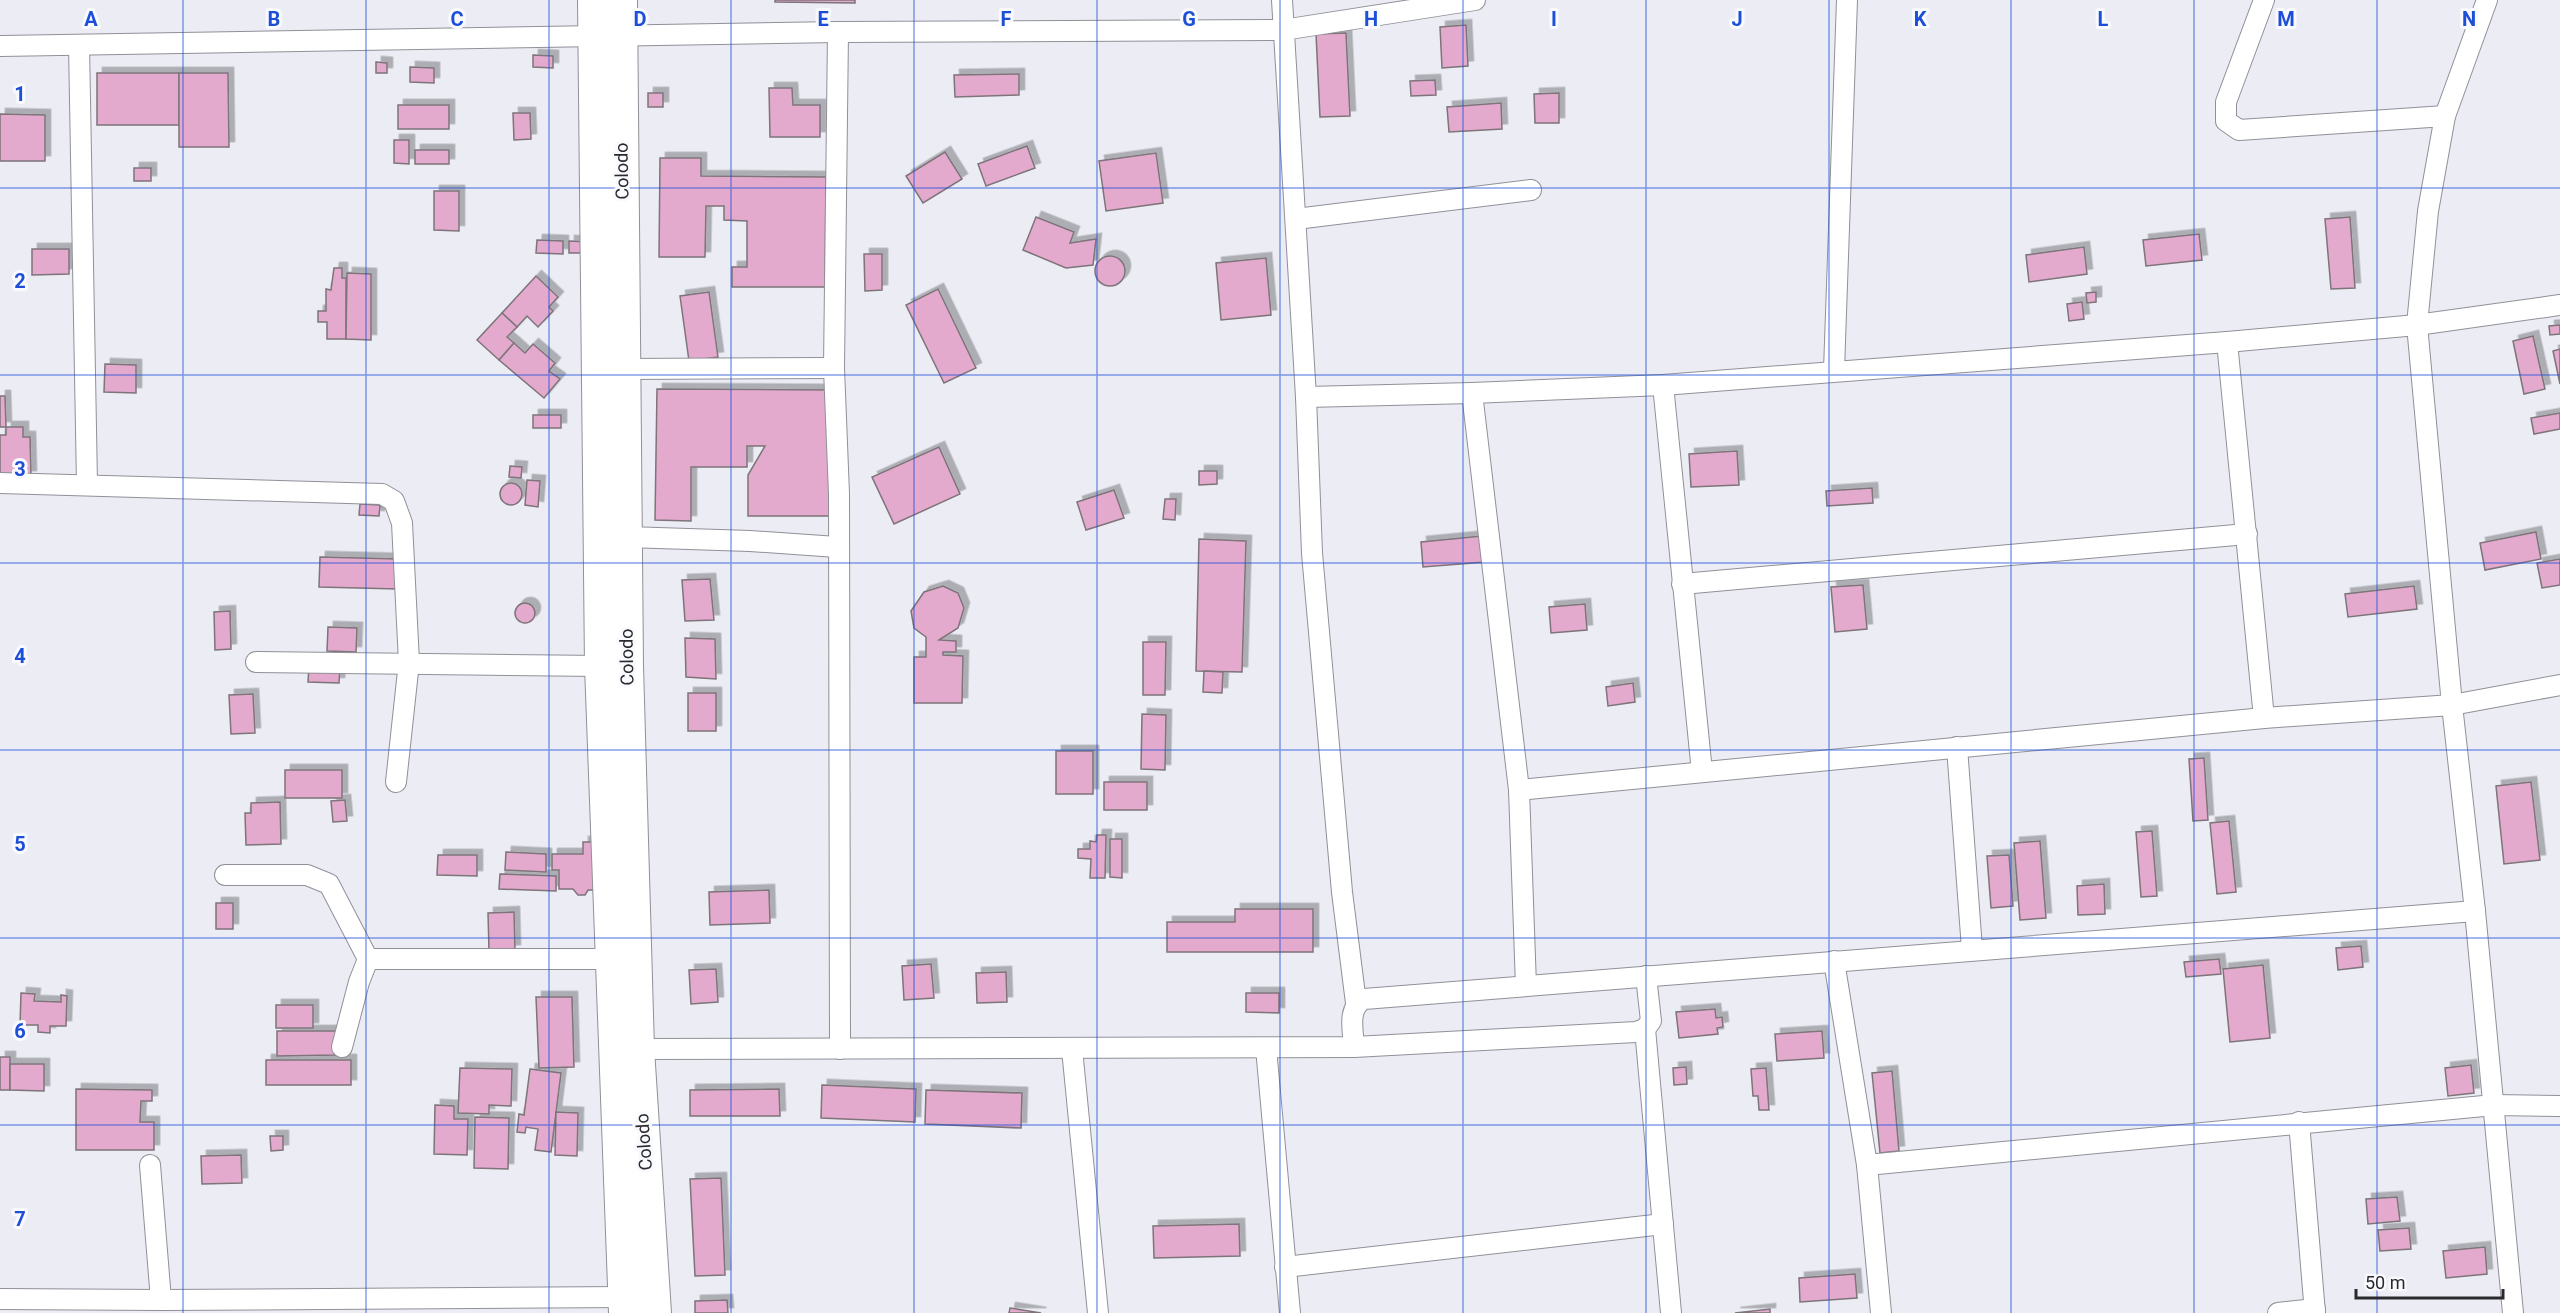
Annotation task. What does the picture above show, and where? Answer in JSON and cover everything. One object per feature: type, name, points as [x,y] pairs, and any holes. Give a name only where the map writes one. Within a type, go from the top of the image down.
[{"type":"main road","name":"Colodo","points":[[594,0],[608,36],[624,369],[627,666],[638,1049],[655,1313]]},
{"type":"main road","name":"Colodo","points":[[621,0],[608,36],[601,666],[625,1305]]},
{"type":"street","points":[[1282,0],[1282,30],[1306,397],[1312,553],[1342,892],[1356,1003],[1353,1011],[1354,1047]]},
{"type":"street","points":[[0,46],[838,32],[1282,30],[1475,0]]},
{"type":"street","points":[[1834,370],[1847,0]]},
{"type":"street","points":[[2264,0],[2226,102],[2226,121],[2239,129],[2445,116]]},
{"type":"street","points":[[2487,0],[2445,116],[2428,211],[2417,325],[2452,705],[2475,911],[2513,1313]]},
{"type":"street","points":[[838,32],[834,368],[839,494],[837,547],[840,1049]]},
{"type":"street","points":[[79,45],[87,484]]},
{"type":"street","points":[[1296,219],[1531,190]]},
{"type":"street","points":[[1306,397],[1663,385],[1834,370],[2227,342],[2417,325],[2560,304]]},
{"type":"street","points":[[2227,342],[2264,718]]},
{"type":"street","points":[[624,369],[834,368]]},
{"type":"street","points":[[1663,385],[1702,772]]},
{"type":"street","points":[[1472,393],[1519,790],[1526,986]]},
{"type":"street","points":[[0,483],[382,494],[394,501],[402,523],[409,662],[396,782]]},
{"type":"street","points":[[1682,584],[2247,534]]},
{"type":"street","points":[[627,537],[750,541],[837,547]]},
{"type":"street","points":[[256,662],[601,666]]},
{"type":"street","points":[[1519,790],[2264,718],[2452,705],[2560,685]]},
{"type":"street","points":[[1957,747],[1972,949]]},
{"type":"street","points":[[225,875],[307,875],[329,884],[368,959],[359,981],[342,1047]]},
{"type":"street","points":[[1356,1003],[1364,999],[1972,949],[2475,911]]},
{"type":"street","points":[[368,959],[611,959]]},
{"type":"street","points":[[1834,961],[1868,1165],[1881,1313]]},
{"type":"street","points":[[638,1049],[1354,1047],[1636,1032],[1645,1029],[1651,1021],[1646,976]]},
{"type":"street","points":[[1645,1029],[1671,1313]]},
{"type":"street","points":[[1266,1048],[1290,1313]]},
{"type":"street","points":[[1072,1049],[1098,1313]]},
{"type":"street","points":[[1868,1165],[2494,1105],[2560,1106]]},
{"type":"street","points":[[2278,1313],[2315,1311],[2299,1122]]},
{"type":"street","points":[[150,1165],[161,1300]]},
{"type":"street","points":[[1286,1267],[1663,1224]]},
{"type":"street","points":[[0,1299],[625,1305]]},
{"type":"building","points":[[775,0],[855,0],[855,3],[775,2]]},
{"type":"building","points":[[1466,25],[1468,66],[1442,68],[1440,27]]},
{"type":"building","points":[[1346,33],[1350,116],[1320,117],[1316,34]]},
{"type":"building","points":[[533,55],[553,56],[553,68],[533,67]]},
{"type":"building","points":[[376,62],[387,63],[387,73],[376,73]]},
{"type":"building","points":[[410,67],[434,68],[434,83],[410,82]]},
{"type":"building","points":[[97,73],[179,73],[179,125],[97,125]]},
{"type":"building","points":[[179,73],[228,73],[229,147],[179,147]]},
{"type":"building","points":[[1019,74],[1019,95],[955,97],[954,75]]},
{"type":"building","points":[[1435,80],[1436,95],[1411,96],[1410,81]]},
{"type":"building","points":[[769,88],[792,88],[793,105],[820,105],[820,137],[770,137]]},
{"type":"building","points":[[648,93],[663,93],[663,107],[648,107]]},
{"type":"building","points":[[1559,93],[1559,123],[1535,123],[1534,94]]},
{"type":"building","points":[[1501,103],[1502,129],[1449,132],[1447,107]]},
{"type":"building","points":[[398,105],[449,105],[449,129],[398,129]]},
{"type":"building","points":[[513,113],[530,113],[531,139],[514,140]]},
{"type":"building","points":[[0,114],[45,115],[45,161],[0,161]]},
{"type":"building","points":[[394,140],[409,140],[409,164],[394,163]]},
{"type":"building","points":[[1027,146],[1035,168],[986,186],[978,164]]},
{"type":"building","points":[[415,150],[449,150],[449,164],[415,164]]},
{"type":"building","points":[[945,152],[962,179],[923,203],[906,176]]},
{"type":"building","points":[[1156,153],[1163,203],[1106,211],[1099,161]]},
{"type":"building","points":[[660,158],[701,158],[701,176],[826,177],[825,287],[732,287],[732,267],[747,267],[747,221],[724,220],[724,206],[706,206],[705,257],[659,257]]},
{"type":"building","points":[[134,168],[151,168],[151,181],[134,181]]},
{"type":"building","points":[[434,191],[459,191],[459,231],[434,230]]},
{"type":"building","points":[[1036,217],[1074,232],[1070,243],[1096,239],[1093,265],[1066,268],[1023,250]]},
{"type":"building","points":[[2350,217],[2355,288],[2331,289],[2325,219]]},
{"type":"building","points":[[2199,234],[2202,260],[2146,266],[2143,240]]},
{"type":"building","points":[[537,240],[563,241],[563,254],[536,253]]},
{"type":"building","points":[[569,241],[589,242],[589,253],[569,253]]},
{"type":"building","points":[[2084,247],[2087,274],[2029,282],[2026,255]]},
{"type":"building","points":[[32,249],[69,249],[69,274],[32,275]]},
{"type":"building","points":[[864,254],[882,254],[882,290],[865,291]]},
{"type":"building","points":[[1110,256],[1121,260],[1125,271],[1121,282],[1110,286],[1099,282],[1095,271],[1099,260]]},
{"type":"building","points":[[1266,258],[1271,315],[1221,320],[1216,263]]},
{"type":"building","points":[[334,268],[342,268],[342,278],[346,278],[346,339],[327,339],[327,322],[318,322],[318,311],[326,311],[326,289],[331,290]]},
{"type":"building","points":[[347,273],[371,274],[371,340],[346,339]]},
{"type":"building","points":[[536,276],[558,297],[549,307],[553,311],[538,327],[527,316],[517,327],[502,313]]},
{"type":"building","points":[[938,289],[976,368],[944,383],[906,305]]},
{"type":"building","points":[[709,292],[718,357],[689,361],[680,296]]},
{"type":"building","points":[[2096,292],[2096,302],[2087,303],[2086,293]]},
{"type":"building","points":[[2082,302],[2084,319],[2069,321],[2067,304]]},
{"type":"building","points":[[502,313],[517,327],[507,337],[514,343],[499,360],[477,340]]},
{"type":"building","points":[[2560,325],[2560,334],[2550,335],[2549,326]]},
{"type":"building","points":[[2533,336],[2545,389],[2524,394],[2513,341]]},
{"type":"building","points":[[514,343],[525,353],[533,344],[555,363],[549,371],[560,379],[544,398],[499,360]]},
{"type":"building","points":[[2560,349],[2560,384],[2553,351]]},
{"type":"building","points":[[105,364],[136,365],[136,393],[104,392]]},
{"type":"building","points":[[657,389],[833,390],[832,516],[748,516],[748,475],[765,446],[747,446],[747,467],[691,467],[691,521],[655,520]]},
{"type":"building","points":[[0,396],[5,396],[6,427],[0,427]]},
{"type":"building","points":[[2560,413],[2560,429],[2534,434],[2531,418]]},
{"type":"building","points":[[533,415],[561,415],[561,428],[533,428]]},
{"type":"building","points":[[6,427],[23,427],[23,437],[30,437],[31,476],[0,477],[0,435],[6,435]]},
{"type":"building","points":[[939,447],[960,494],[894,524],[872,477]]},
{"type":"building","points":[[1737,451],[1739,485],[1691,487],[1689,454]]},
{"type":"building","points":[[510,466],[522,467],[521,478],[509,477]]},
{"type":"building","points":[[1199,471],[1217,471],[1217,484],[1199,485]]},
{"type":"building","points":[[527,480],[540,481],[538,507],[525,505]]},
{"type":"building","points":[[511,483],[519,486],[522,494],[519,502],[511,505],[503,502],[500,494],[503,486]]},
{"type":"building","points":[[1872,488],[1873,503],[1827,506],[1826,491]]},
{"type":"building","points":[[1114,490],[1124,518],[1086,530],[1077,502]]},
{"type":"building","points":[[1165,499],[1176,499],[1175,520],[1163,519]]},
{"type":"building","points":[[360,504],[380,505],[379,516],[359,515]]},
{"type":"building","points":[[2536,532],[2541,559],[2485,570],[2480,543]]},
{"type":"building","points":[[1482,536],[1485,562],[1423,567],[1421,542]]},
{"type":"building","points":[[1199,539],[1246,541],[1242,672],[1196,671]]},
{"type":"building","points":[[320,557],[399,559],[398,589],[319,587]]},
{"type":"building","points":[[2560,559],[2560,585],[2542,588],[2537,563]]},
{"type":"building","points":[[710,579],[714,620],[685,621],[682,580]]},
{"type":"building","points":[[1863,585],[1867,629],[1835,632],[1831,587]]},
{"type":"building","points":[[943,586],[958,593],[964,608],[958,628],[939,640],[956,641],[956,652],[943,652],[943,655],[963,656],[962,703],[914,703],[914,657],[926,657],[926,637],[914,628],[911,611],[924,592]]},
{"type":"building","points":[[2414,586],[2417,609],[2348,617],[2345,594]]},
{"type":"building","points":[[525,603],[532,606],[535,613],[532,620],[525,623],[518,620],[515,613],[518,606]]},
{"type":"building","points":[[1585,604],[1587,630],[1551,633],[1549,607]]},
{"type":"building","points":[[230,611],[231,649],[215,650],[214,612]]},
{"type":"building","points":[[328,627],[357,628],[356,652],[327,651]]},
{"type":"building","points":[[685,638],[715,639],[716,679],[686,677]]},
{"type":"building","points":[[1143,642],[1166,642],[1165,695],[1143,695]]},
{"type":"building","points":[[309,666],[340,667],[339,683],[308,682]]},
{"type":"building","points":[[1204,671],[1223,672],[1222,693],[1203,692]]},
{"type":"building","points":[[1633,683],[1635,702],[1608,706],[1606,687]]},
{"type":"building","points":[[688,693],[716,693],[716,731],[688,731]]},
{"type":"building","points":[[253,694],[255,733],[231,734],[229,695]]},
{"type":"building","points":[[1142,714],[1166,715],[1165,770],[1141,769]]},
{"type":"building","points":[[1056,751],[1093,751],[1093,794],[1056,794]]},
{"type":"building","points":[[2204,758],[2208,820],[2193,821],[2189,759]]},
{"type":"building","points":[[285,770],[342,770],[342,798],[285,798]]},
{"type":"building","points":[[1104,782],[1147,782],[1147,810],[1104,810]]},
{"type":"building","points":[[2531,782],[2540,860],[2504,864],[2496,786]]},
{"type":"building","points":[[345,800],[347,821],[333,822],[331,801]]},
{"type":"building","points":[[280,802],[281,844],[246,845],[245,813],[251,813],[251,803]]},
{"type":"building","points":[[2229,821],[2236,892],[2217,894],[2210,823]]},
{"type":"building","points":[[2152,831],[2157,896],[2141,897],[2136,832]]},
{"type":"building","points":[[1097,835],[1106,835],[1105,878],[1090,878],[1091,859],[1078,858],[1078,849],[1090,849],[1090,841],[1096,842]]},
{"type":"building","points":[[1110,839],[1122,839],[1122,878],[1110,877]]},
{"type":"building","points":[[2040,841],[2046,918],[2020,920],[2014,843]]},
{"type":"building","points":[[583,842],[596,842],[596,890],[588,890],[585,895],[578,895],[573,889],[559,889],[559,870],[552,870],[552,854],[583,854]]},
{"type":"building","points":[[506,852],[546,854],[546,872],[505,870]]},
{"type":"building","points":[[438,855],[477,855],[477,876],[437,875]]},
{"type":"building","points":[[2009,855],[2013,906],[1991,908],[1987,856]]},
{"type":"building","points":[[500,874],[556,876],[556,891],[499,889]]},
{"type":"building","points":[[2104,884],[2105,914],[2078,915],[2077,886]]},
{"type":"building","points":[[769,890],[770,923],[710,925],[709,892]]},
{"type":"building","points":[[216,903],[233,903],[233,929],[216,929]]},
{"type":"building","points":[[1235,909],[1313,909],[1313,952],[1167,952],[1167,922],[1235,922]]},
{"type":"building","points":[[514,912],[515,950],[489,951],[488,913]]},
{"type":"building","points":[[2361,946],[2363,967],[2338,970],[2336,948]]},
{"type":"building","points":[[2219,959],[2221,974],[2186,977],[2184,962]]},
{"type":"building","points":[[931,964],[934,998],[904,1000],[902,966]]},
{"type":"building","points":[[2263,965],[2270,1038],[2230,1042],[2223,969]]},
{"type":"building","points":[[716,969],[718,1002],[691,1004],[689,970]]},
{"type":"building","points":[[1006,972],[1007,1002],[977,1003],[976,973]]},
{"type":"building","points":[[21,993],[35,994],[34,1001],[61,1002],[61,995],[67,996],[66,1026],[50,1026],[50,1033],[38,1032],[38,1025],[20,1025]]},
{"type":"building","points":[[1246,993],[1279,993],[1279,1013],[1246,1012]]},
{"type":"building","points":[[536,997],[572,997],[574,1067],[539,1068]]},
{"type":"building","points":[[276,1005],[313,1005],[313,1028],[276,1028]]},
{"type":"building","points":[[1715,1009],[1716,1018],[1722,1017],[1723,1027],[1717,1028],[1718,1034],[1679,1038],[1676,1012]]},
{"type":"building","points":[[277,1031],[336,1031],[336,1055],[277,1056]]},
{"type":"building","points":[[1822,1031],[1824,1058],[1777,1061],[1775,1034]]},
{"type":"building","points":[[0,1057],[10,1057],[10,1090],[0,1090]]},
{"type":"building","points":[[266,1060],[351,1060],[351,1085],[266,1085]]},
{"type":"building","points":[[10,1064],[44,1064],[44,1091],[10,1090]]},
{"type":"building","points":[[2471,1065],[2474,1093],[2448,1096],[2445,1068]]},
{"type":"building","points":[[1686,1067],[1687,1084],[1674,1085],[1673,1068]]},
{"type":"building","points":[[460,1068],[512,1069],[511,1106],[489,1105],[489,1114],[458,1113]]},
{"type":"building","points":[[1766,1068],[1769,1110],[1759,1110],[1758,1096],[1753,1096],[1751,1069]]},
{"type":"building","points":[[530,1069],[561,1073],[551,1152],[535,1150],[538,1129],[526,1127],[525,1133],[517,1132],[519,1114],[524,1115]]},
{"type":"building","points":[[1892,1071],[1899,1151],[1880,1153],[1872,1073]]},
{"type":"building","points":[[822,1085],[916,1089],[915,1122],[821,1118]]},
{"type":"building","points":[[76,1089],[152,1090],[152,1101],[141,1101],[140,1122],[154,1122],[154,1150],[76,1150]]},
{"type":"building","points":[[779,1089],[780,1116],[690,1116],[690,1090]]},
{"type":"building","points":[[926,1090],[1022,1093],[1021,1128],[925,1124]]},
{"type":"building","points":[[435,1105],[454,1106],[454,1119],[468,1119],[467,1155],[434,1154]]},
{"type":"building","points":[[556,1112],[578,1113],[577,1156],[555,1155]]},
{"type":"building","points":[[475,1117],[509,1118],[508,1169],[474,1168]]},
{"type":"building","points":[[270,1136],[283,1136],[283,1150],[271,1151]]},
{"type":"building","points":[[241,1155],[242,1183],[202,1184],[201,1156]]},
{"type":"building","points":[[721,1178],[725,1275],[695,1276],[690,1179]]},
{"type":"building","points":[[2397,1197],[2400,1221],[2368,1224],[2366,1199]]},
{"type":"building","points":[[1239,1224],[1240,1256],[1154,1258],[1153,1226]]},
{"type":"building","points":[[2409,1228],[2411,1249],[2380,1251],[2378,1230]]},
{"type":"building","points":[[2485,1247],[2487,1274],[2446,1278],[2443,1251]]},
{"type":"building","points":[[1855,1274],[1857,1298],[1800,1302],[1799,1278]]},
{"type":"building","points":[[727,1300],[728,1313],[695,1313],[695,1301]]},
{"type":"building","points":[[1010,1308],[1041,1313],[1009,1313]]},
{"type":"building","points":[[1770,1309],[1770,1313],[1735,1313]]}]
